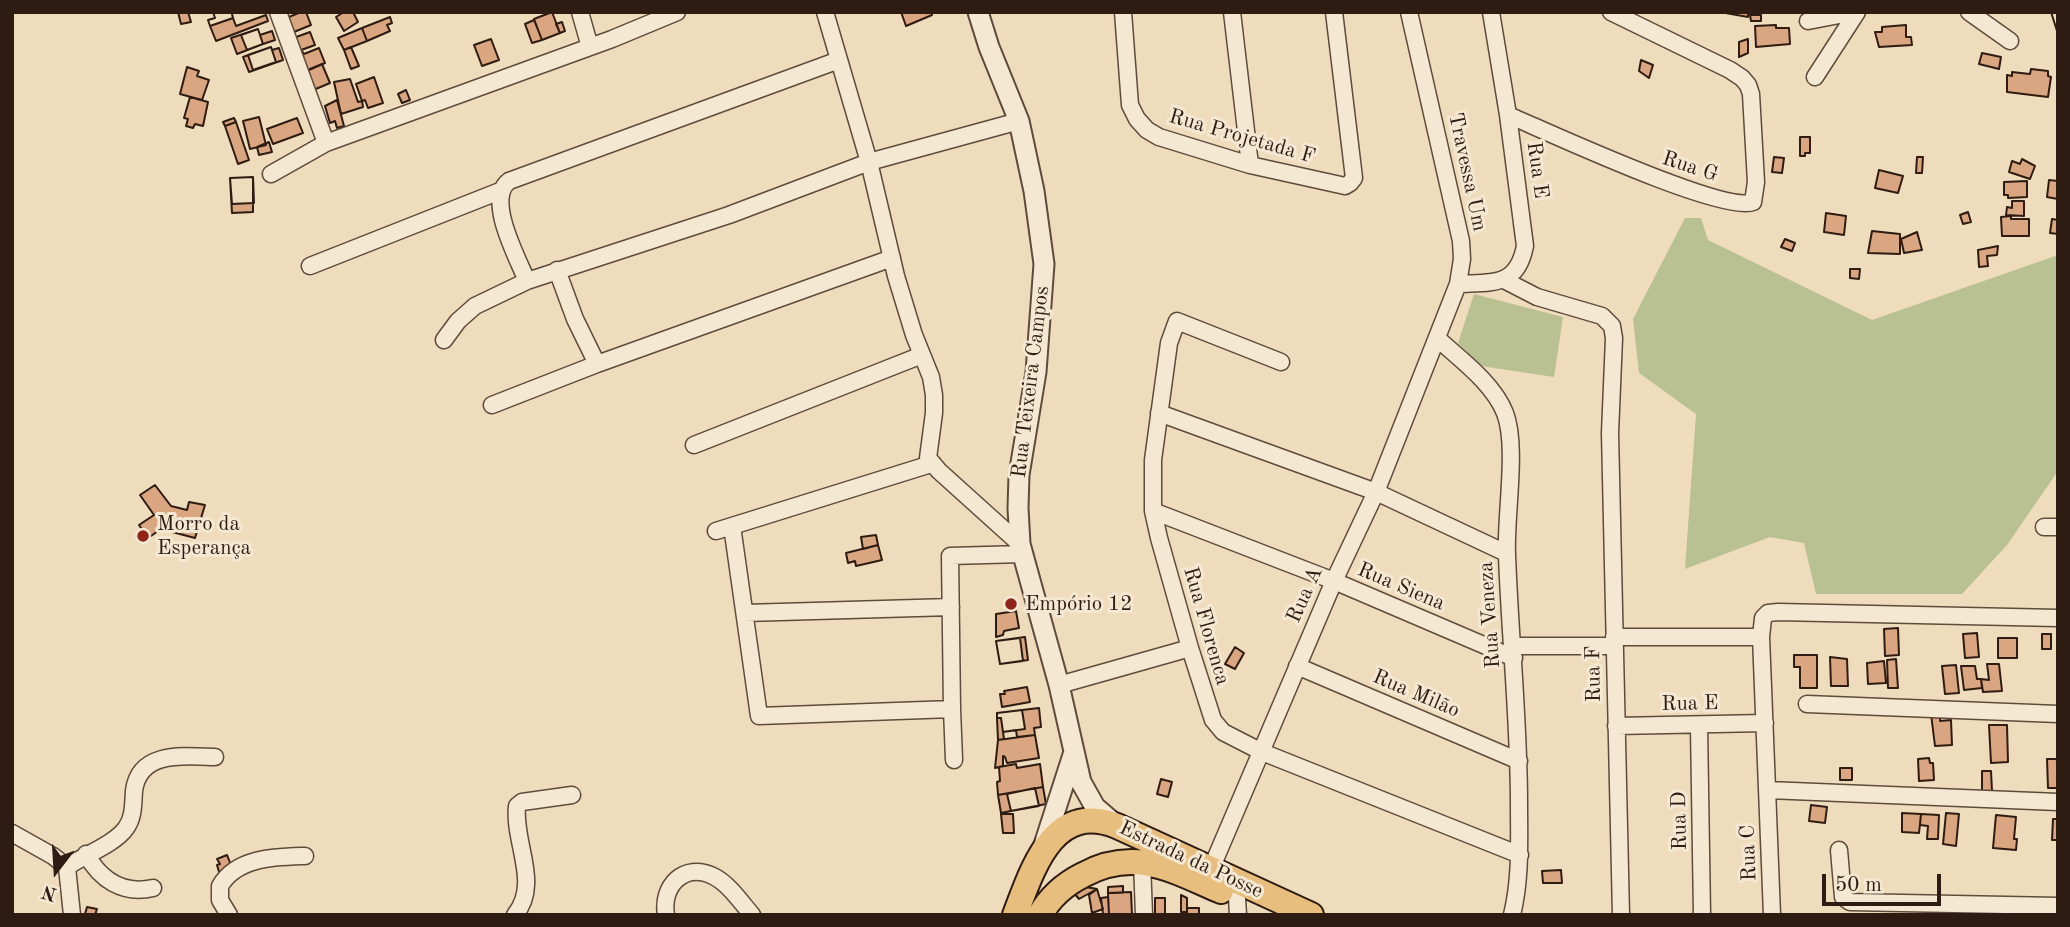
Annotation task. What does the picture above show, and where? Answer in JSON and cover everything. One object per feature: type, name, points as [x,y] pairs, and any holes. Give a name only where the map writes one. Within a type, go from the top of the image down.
[{"type":"main road","name":"Estrada da Posse","points":[[1041,855],[1053,839],[1069,825],[1093,820],[1117,825],[1311,915]]},
{"type":"main road","points":[[1040,915],[1065,886],[1087,872],[1114,862],[1120,845],[1117,825]]},
{"type":"main road","points":[[1041,855],[1046,869],[1065,886]]},
{"type":"main road","name":"Rua Teixeira Campos","points":[[1016,915],[1041,855]]},
{"type":"main road","name":"Estrada da Posse","points":[[1114,862],[1142,862],[1180,874],[1237,907],[1273,915]]},
{"type":"street","points":[[278,12],[326,143]]},
{"type":"street","points":[[580,12],[590,47]]},
{"type":"street","points":[[271,174],[326,143],[590,47],[677,12]]},
{"type":"street","points":[[825,12],[869,162],[892,258],[931,377],[934,412],[927,451],[931,464],[1021,549]]},
{"type":"street","name":"Rua Teixeira Campos","points":[[978,12],[1019,121],[1034,191],[1044,264],[1036,372],[1019,475],[1021,549],[1059,685],[1073,755],[1086,793],[1095,807],[1117,825]]},
{"type":"street","name":"Rua Projetada F","points":[[1123,12],[1130,105],[1147,130],[1159,137],[1250,165],[1345,186],[1354,178],[1334,12]]},
{"type":"street","points":[[1232,12],[1250,165]]},
{"type":"street","name":"Travessa Um","points":[[1409,12],[1461,240],[1462,259],[1458,284],[1438,339]]},
{"type":"street","name":"Rua E","points":[[1491,12],[1525,246],[1518,268],[1512,276],[1504,280]]},
{"type":"street","name":"Rua G","points":[[1508,115],[1701,195],[1749,204],[1754,199],[1756,182],[1751,94],[1748,85],[1730,70],[1611,12]]},
{"type":"street","points":[[1808,21],[1856,12]]},
{"type":"street","points":[[1815,77],[1856,12]]},
{"type":"street","points":[[1969,12],[2010,41]]},
{"type":"street","points":[[310,267],[500,191],[509,181],[839,60]]},
{"type":"street","points":[[444,340],[458,321],[475,306],[527,281],[729,215],[869,162],[1019,121]]},
{"type":"street","points":[[500,191],[502,217],[527,281]]},
{"type":"street","points":[[492,405],[597,364],[892,258]]},
{"type":"street","points":[[557,270],[575,319],[597,364]]},
{"type":"street","points":[[1458,284],[1504,280]]},
{"type":"street","name":"Rua F","points":[[1504,280],[1537,297],[1607,319],[1612,326],[1615,369],[1610,433],[1620,915]]},
{"type":"street","name":"Rua Florenca","points":[[1281,362],[1177,321],[1169,343],[1153,460],[1153,511],[1190,648],[1213,720],[1223,732],[1262,752],[1520,855]]},
{"type":"street","name":"Rua A","points":[[1211,869],[1334,581],[1377,492],[1438,339]]},
{"type":"street","name":"Rua Veneza","points":[[1438,339],[1485,383],[1496,397],[1505,414],[1510,437],[1506,553],[1514,652],[1520,855],[1516,898],[1511,915]]},
{"type":"street","points":[[694,445],[922,355]]},
{"type":"street","points":[[1159,413],[1377,492],[1506,553]]},
{"type":"street","points":[[931,464],[724,528],[745,613],[760,716],[952,709]]},
{"type":"street","name":"Rua Siena","points":[[1153,511],[1514,652]]},
{"type":"street","points":[[954,760],[950,556],[1021,549]]},
{"type":"street","points":[[745,613],[951,607]]},
{"type":"street","points":[[2058,618],[1768,613],[1761,625],[1768,790],[2058,802]]},
{"type":"street","points":[[1514,652],[1614,642],[1761,637]]},
{"type":"street","points":[[1059,685],[1190,648]]},
{"type":"street","name":"Rua Milão","points":[[1297,666],[1519,761]]},
{"type":"street","points":[[1807,704],[2058,714]]},
{"type":"street","name":"Rua E","points":[[1616,726],[1765,723]]},
{"type":"street","name":"Rua D","points":[[1699,726],[1702,915]]},
{"type":"street","name":"Rua Teixeira Campos","points":[[1041,855],[1073,755]]},
{"type":"street","points":[[67,867],[124,832],[129,824],[134,788],[144,767],[163,758],[215,757]]},
{"type":"street","name":"Rua C","points":[[1768,790],[1772,915]]},
{"type":"street","points":[[515,915],[524,902],[528,884],[517,806],[522,802],[572,795]]},
{"type":"street","points":[[12,834],[53,856],[67,867],[72,915]]},
{"type":"street","points":[[1839,850],[1841,890],[1843,897],[1850,902],[2058,906]]},
{"type":"street","points":[[86,854],[93,868],[115,885],[130,889],[153,888]]},
{"type":"street","points":[[229,915],[220,900],[220,886],[234,869],[264,860],[305,856]]},
{"type":"street","points":[[1142,862],[1144,915]]},
{"type":"street","points":[[666,915],[670,885],[689,872],[701,872],[720,880],[752,915]]},
{"type":"green space","points":[[1685,218],[1701,218],[1708,240],[1872,320],[2058,255],[2058,471],[2007,545],[1962,594],[1816,594],[1804,543],[1770,537],[1685,569],[1696,414],[1639,373],[1633,319]]},
{"type":"green space","points":[[1474,294],[1563,317],[1554,377],[1481,366],[1458,343]]},
{"type":"building","points":[[178,12],[188,12],[191,22],[181,24]]},
{"type":"building","points":[[213,12],[235,12],[232,14],[233,18],[210,26],[208,20],[215,18]]},
{"type":"building","points":[[213,12],[235,12],[232,14],[233,18],[210,26],[208,20],[215,18]]},
{"type":"building","points":[[306,12],[311,25],[289,34],[284,19]]},
{"type":"building","points":[[344,12],[353,12],[358,22],[344,31],[336,17]]},
{"type":"building","points":[[552,12],[560,33],[542,40],[534,19]]},
{"type":"building","points":[[901,12],[931,12],[932,15],[906,26]]},
{"type":"building","points":[[1720,12],[1748,12],[1748,17]]},
{"type":"building","points":[[2051,12],[2058,12],[2058,34]]},
{"type":"building","points":[[2051,12],[2058,12],[2058,34]]},
{"type":"building","points":[[266,15],[268,21],[216,41],[210,26],[233,18],[236,26]]},
{"type":"building","points":[[1750,15],[1761,15],[1761,21],[1751,21]]},
{"type":"building","points":[[390,17],[392,23],[387,25],[390,31],[367,41],[362,28]]},
{"type":"building","points":[[534,20],[542,40],[532,43],[525,24]]},
{"type":"building","points":[[562,22],[565,31],[560,33],[556,24]]},
{"type":"building","points":[[1776,25],[1776,28],[1789,28],[1790,44],[1756,47],[1755,26]]},
{"type":"building","points":[[1906,25],[1906,37],[1911,37],[1912,45],[1879,47],[1875,32],[1882,32],[1882,27]]},
{"type":"building","points":[[362,28],[367,41],[344,50],[338,38]]},
{"type":"building","points":[[258,29],[263,44],[247,50],[241,35]]},
{"type":"building","points":[[258,29],[263,44],[237,54],[231,38]]},
{"type":"building","points":[[272,31],[275,40],[263,44],[260,35]]},
{"type":"building","points":[[310,32],[315,45],[293,53],[288,40]]},
{"type":"building","points":[[491,39],[499,60],[482,66],[474,45]]},
{"type":"building","points":[[1748,39],[1748,53],[1739,57],[1739,42]]},
{"type":"building","points":[[271,47],[276,62],[253,70],[248,55]]},
{"type":"building","points":[[271,47],[272,50],[279,48],[283,60],[249,72],[243,57]]},
{"type":"building","points":[[351,47],[359,66],[351,69],[344,50]]},
{"type":"building","points":[[319,48],[325,63],[302,73],[294,55]]},
{"type":"building","points":[[1982,53],[2001,57],[1999,69],[1979,64]]},
{"type":"building","points":[[1641,60],[1653,65],[1649,78],[1639,71]]},
{"type":"building","points":[[322,64],[330,83],[311,91],[303,72]]},
{"type":"building","points":[[187,67],[199,71],[197,76],[209,80],[202,100],[180,94]]},
{"type":"building","points":[[2031,69],[2048,71],[2048,76],[2051,77],[2048,97],[2007,92],[2007,75],[2012,76],[2012,72],[2030,74]]},
{"type":"building","points":[[374,77],[383,103],[368,108],[365,100],[362,101],[356,84]]},
{"type":"building","points":[[350,79],[358,102],[362,101],[363,107],[341,114],[334,82]]},
{"type":"building","points":[[406,90],[410,100],[402,103],[398,94]]},
{"type":"building","points":[[190,97],[208,102],[203,126],[186,126],[188,119],[184,118]]},
{"type":"building","points":[[337,100],[344,126],[337,128],[335,121],[330,123],[325,106]]},
{"type":"building","points":[[259,117],[266,145],[250,149],[243,121]]},
{"type":"building","points":[[234,118],[236,122],[225,126],[223,122]]},
{"type":"building","points":[[297,118],[303,133],[273,144],[267,129]]},
{"type":"building","points":[[236,122],[249,160],[238,164],[225,126]]},
{"type":"building","points":[[1800,137],[1810,137],[1810,153],[1805,153],[1805,156],[1800,156]]},
{"type":"building","points":[[269,142],[272,152],[259,155],[257,147]]},
{"type":"building","points":[[1774,157],[1784,158],[1782,173],[1772,172]]},
{"type":"building","points":[[1917,157],[1923,157],[1922,173],[1916,173]]},
{"type":"building","points":[[2022,159],[2035,166],[2030,179],[2009,172],[2012,161],[2020,164]]},
{"type":"building","points":[[1879,170],[1903,176],[1898,193],[1875,188]]},
{"type":"building","points":[[253,177],[254,203],[232,204],[230,178]]},
{"type":"building","points":[[253,177],[253,212],[232,213],[230,178]]},
{"type":"building","points":[[2049,180],[2058,181],[2058,199],[2047,197]]},
{"type":"building","points":[[2027,181],[2027,197],[2008,198],[2008,195],[2004,195],[2004,182]]},
{"type":"building","points":[[2012,201],[2024,201],[2024,216],[2006,215],[2007,207],[2012,208]]},
{"type":"building","points":[[1968,212],[1971,222],[1963,224],[1960,215]]},
{"type":"building","points":[[1826,213],[1846,216],[1844,235],[1824,232]]},
{"type":"building","points":[[2011,216],[2011,219],[2029,219],[2029,236],[2002,236],[2001,217]]},
{"type":"building","points":[[2052,219],[2058,220],[2058,234],[2050,233]]},
{"type":"building","points":[[1872,231],[1900,234],[1900,254],[1868,253]]},
{"type":"building","points":[[1917,232],[1922,250],[1904,253],[1901,239]]},
{"type":"building","points":[[1785,239],[1795,243],[1792,251],[1781,247]]},
{"type":"building","points":[[1998,246],[1997,255],[1987,256],[1988,266],[1979,267],[1978,250]]},
{"type":"building","points":[[1850,269],[1860,269],[1859,279],[1850,278]]},
{"type":"building","points":[[155,485],[171,506],[187,510],[189,502],[205,505],[195,538],[161,529],[148,538],[139,525],[154,515],[140,495]]},
{"type":"building","points":[[876,535],[878,545],[863,549],[861,537]]},
{"type":"building","points":[[878,545],[882,560],[856,566],[855,561],[848,563],[846,553]]},
{"type":"building","points":[[1016,611],[1019,628],[1004,631],[1003,635],[996,637],[996,614]]},
{"type":"building","points":[[1898,628],[1899,655],[1885,656],[1884,629]]},
{"type":"building","points":[[1977,633],[1979,657],[1965,658],[1963,634]]},
{"type":"building","points":[[2042,634],[2051,634],[2051,649],[2042,649]]},
{"type":"building","points":[[1025,637],[1028,660],[1000,664],[996,641]]},
{"type":"building","points":[[1020,638],[1023,661],[1000,664],[996,641]]},
{"type":"building","points":[[1998,638],[2017,638],[2017,658],[1998,658]]},
{"type":"building","points":[[1235,647],[1244,653],[1235,669],[1225,664]]},
{"type":"building","points":[[1794,655],[1817,655],[1817,688],[1800,688],[1800,667],[1794,667]]},
{"type":"building","points":[[1830,657],[1847,659],[1848,686],[1831,686]]},
{"type":"building","points":[[1896,659],[1898,688],[1888,688],[1887,660]]},
{"type":"building","points":[[1884,661],[1886,683],[1868,684],[1867,663]]},
{"type":"building","points":[[1987,664],[1999,664],[2002,691],[1983,692],[1981,679],[1989,680]]},
{"type":"building","points":[[1956,665],[1959,693],[1945,694],[1942,666]]},
{"type":"building","points":[[1961,666],[1975,666],[1982,688],[1964,690]]},
{"type":"building","points":[[1027,687],[1030,702],[1002,707],[1000,694]]},
{"type":"building","points":[[1039,708],[1041,727],[1034,728],[1035,735],[1017,737],[1016,730],[1003,732],[1001,718],[997,718],[997,713]]},
{"type":"building","points":[[1022,710],[1025,729],[1003,732],[1001,718],[997,718],[997,713]]},
{"type":"building","points":[[1931,714],[1940,714],[1940,721],[1951,720],[1952,745],[1935,746]]},
{"type":"building","points":[[997,718],[1001,718],[1004,739],[998,740]]},
{"type":"building","points":[[1989,725],[2007,725],[2008,762],[1991,763]]},
{"type":"building","points":[[1035,735],[1039,758],[1007,763],[1003,756],[1003,766],[995,768],[998,740]]},
{"type":"building","points":[[1929,758],[1930,763],[1933,763],[1934,780],[1919,781],[1918,759]]},
{"type":"building","points":[[2047,759],[2058,761],[2058,788],[2048,788]]},
{"type":"building","points":[[1016,764],[1017,768],[1040,764],[1043,787],[998,795],[999,767]]},
{"type":"building","points":[[1840,768],[1852,768],[1852,780],[1840,780]]},
{"type":"building","points":[[1982,771],[1991,771],[1992,791],[1982,792]]},
{"type":"building","points":[[1161,779],[1172,782],[1168,797],[1157,794]]},
{"type":"building","points":[[1043,787],[1046,804],[1001,813],[998,795]]},
{"type":"building","points":[[1035,788],[1039,806],[1011,811],[1007,794]]},
{"type":"building","points":[[1811,805],[1827,807],[1825,823],[1809,821]]},
{"type":"building","points":[[1902,813],[1921,814],[1919,833],[1902,832]]},
{"type":"building","points":[[1946,813],[1959,814],[1956,846],[1943,844]]},
{"type":"building","points":[[1001,814],[1013,814],[1014,833],[1003,833]]},
{"type":"building","points":[[1921,814],[1939,815],[1938,839],[1927,839],[1928,826],[1920,825]]},
{"type":"building","points":[[1996,815],[2016,817],[2016,850],[1993,848]]},
{"type":"building","points":[[2053,819],[2058,819],[2058,840],[2052,840]]},
{"type":"building","points":[[227,855],[233,870],[220,875],[217,859]]},
{"type":"building","points":[[1561,870],[1562,883],[1543,883],[1542,871]]},
{"type":"building","points":[[1123,886],[1123,893],[1108,893],[1108,887]]},
{"type":"building","points":[[1086,887],[1097,889],[1079,899],[1074,893]]},
{"type":"building","points":[[1097,889],[1103,909],[1092,913],[1089,895]]},
{"type":"building","points":[[1131,892],[1132,915],[1109,915],[1108,893]]},
{"type":"building","points":[[1181,895],[1187,898],[1187,912],[1181,912]]},
{"type":"building","points":[[1108,897],[1109,914],[1103,914],[1101,898]]},
{"type":"building","points":[[1155,898],[1165,898],[1165,915],[1155,915]]},
{"type":"building","points":[[87,907],[97,909],[95,915],[85,914]]},
{"type":"building","points":[[1187,908],[1199,908],[1199,915],[1187,915]]},
{"type":"place","name":"Morro da Esperança","points":[[143,536]]},
{"type":"place","name":"Empório 12","points":[[1011,604]]}]
